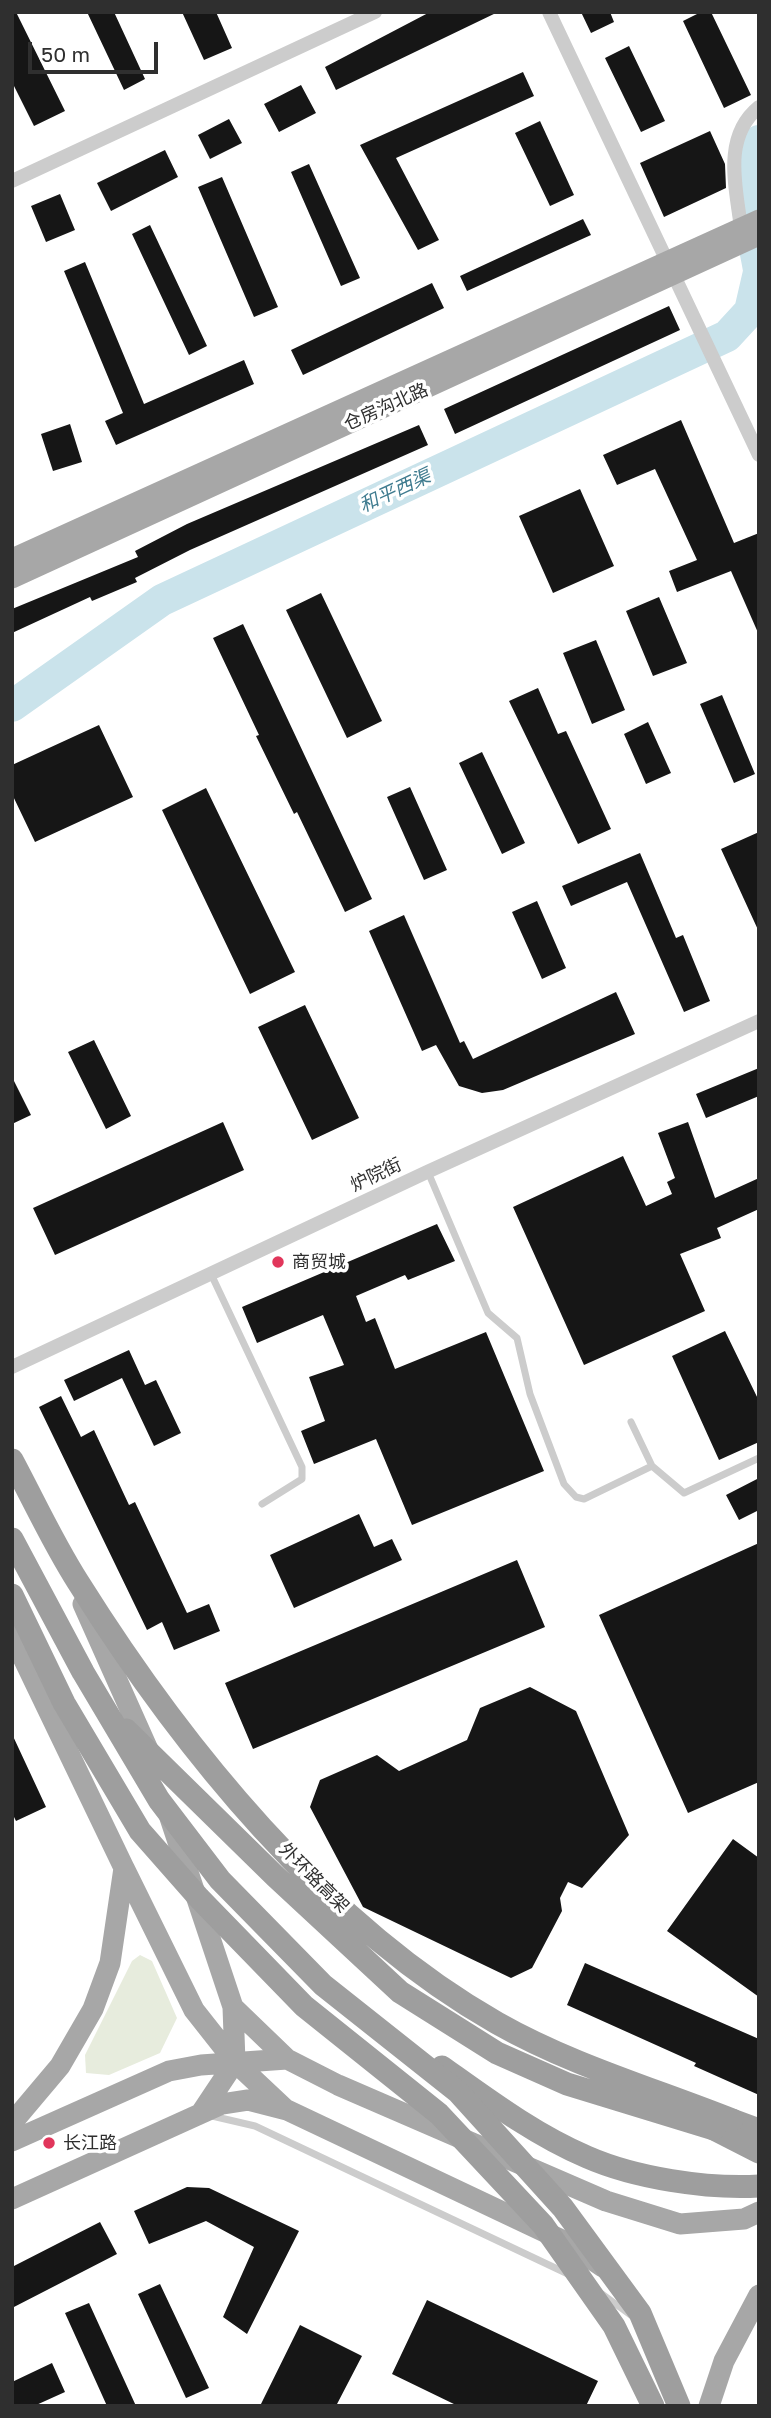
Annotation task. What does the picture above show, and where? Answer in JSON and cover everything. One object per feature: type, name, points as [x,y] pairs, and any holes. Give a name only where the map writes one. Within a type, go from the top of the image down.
[{"type":"highway","name":"外环路高架","points":[[12,1460],[76,1579],[139,1676],[238,1800],[364,1927],[424,1977],[498,2023],[569,2058],[759,2130]]},
{"type":"highway","points":[[12,1539],[83,1672],[159,1800],[220,1880],[323,1985],[458,2092],[563,2208],[640,2313],[678,2406]]},
{"type":"highway","points":[[12,1595],[64,1703],[140,1831],[199,1898],[304,2006],[439,2114],[542,2225],[614,2326],[653,2406]]},
{"type":"highway","name":"外环路高架","points":[[12,1622],[159,1760],[275,1876],[400,1992],[497,2053],[567,2084],[714,2129],[759,2151]]},
{"type":"highway","points":[[323,1985],[506,2112],[587,2157],[659,2178],[709,2186],[759,2186]]},
{"type":"main road","name":"仓房沟北路","points":[[12,578],[749,230]]},
{"type":"main road","name":"仓房沟北路","points":[[12,559],[668,269]]},
{"type":"main road","points":[[12,1448],[146,1740],[233,2007],[235,2062],[201,2113]]},
{"type":"main road","points":[[12,1635],[194,2010],[235,2062],[287,2110]]},
{"type":"main road","points":[[12,2123],[60,2066],[93,2009],[110,1964],[124,1868]]},
{"type":"main road","points":[[233,2007],[287,2059],[338,2085],[606,2201],[680,2224],[744,2219],[759,2212]]},
{"type":"main road","points":[[12,2141],[169,2071],[235,2062],[287,2059]]},
{"type":"main road","points":[[12,2199],[222,2104],[248,2100],[287,2110],[566,2242],[603,2266],[648,2328],[668,2391],[667,2406]]},
{"type":"main road","points":[[709,2406],[724,2361],[759,2295]]},
{"type":"street","points":[[12,181],[374,12]]},
{"type":"street","points":[[549,12],[668,269],[759,455]]},
{"type":"street","points":[[749,230],[732,153],[748,116],[759,107]]},
{"type":"street","name":"炉院街","points":[[12,1367],[427,1171],[759,1021]]},
{"type":"lane","points":[[427,1171],[488,1313],[517,1338],[530,1394],[564,1484],[576,1497],[584,1499],[652,1466]]},
{"type":"lane","points":[[211,1274],[302,1467],[302,1479],[262,1503]]},
{"type":"lane","points":[[631,1422],[652,1466],[684,1493],[759,1458]]},
{"type":"lane","points":[[201,2113],[256,2126],[585,2282],[648,2328]]},
{"type":"shaded area","points":[[140,1955],[152,1961],[177,2018],[160,2053],[109,2075],[86,2073],[85,2055],[132,1961]]},
{"type":"building","points":[[12,12],[16,12],[65,111],[34,126],[12,82]]},
{"type":"building","points":[[87,12],[114,12],[145,79],[124,90]]},
{"type":"building","points":[[182,12],[216,12],[232,48],[204,60]]},
{"type":"building","points":[[430,12],[498,12],[336,90],[325,67]]},
{"type":"building","points":[[581,12],[610,12],[614,22],[591,33]]},
{"type":"building","points":[[701,12],[711,12],[751,95],[724,108],[683,21]]},
{"type":"building","points":[[629,46],[665,121],[641,132],[605,58]]},
{"type":"building","points":[[523,72],[534,96],[396,158],[439,240],[418,250],[360,145]]},
{"type":"building","points":[[301,85],[316,113],[279,132],[264,104]]},
{"type":"building","points":[[229,119],[242,143],[210,159],[198,135]]},
{"type":"building","points":[[540,121],[574,195],[550,206],[515,133]]},
{"type":"building","points":[[710,131],[725,164],[726,188],[664,217],[640,163]]},
{"type":"building","points":[[165,150],[178,177],[111,211],[97,183]]},
{"type":"building","points":[[309,164],[360,278],[341,286],[291,172]]},
{"type":"building","points":[[222,177],[278,307],[254,317],[198,187]]},
{"type":"building","points":[[60,194],[75,230],[46,242],[31,206]]},
{"type":"building","points":[[583,219],[591,235],[467,291],[460,276]]},
{"type":"building","points":[[150,225],[207,346],[189,355],[132,234]]},
{"type":"building","points":[[85,262],[144,404],[244,360],[254,384],[116,445],[105,421],[123,413],[64,271]]},
{"type":"building","points":[[432,283],[444,308],[303,375],[291,350]]},
{"type":"building","points":[[669,306],[680,330],[455,434],[444,409]]},
{"type":"building","points":[[681,420],[734,543],[759,533],[759,635],[731,571],[677,592],[669,571],[697,560],[655,469],[617,485],[603,455]]},
{"type":"building","points":[[70,424],[82,462],[53,471],[41,434]]},
{"type":"building","points":[[419,425],[428,445],[190,550],[135,578],[137,582],[92,601],[90,597],[12,633],[12,609],[138,557],[135,551],[187,524]]},
{"type":"building","points":[[580,489],[614,566],[553,593],[519,516]]},
{"type":"building","points":[[321,593],[382,721],[347,738],[286,610]]},
{"type":"building","points":[[659,597],[687,663],[653,676],[626,611]]},
{"type":"building","points":[[243,624],[372,899],[345,912],[297,812],[294,814],[256,736],[259,735],[213,638]]},
{"type":"building","points":[[596,640],[625,710],[592,724],[563,653]]},
{"type":"building","points":[[538,688],[558,734],[566,731],[611,829],[578,844],[509,701]]},
{"type":"building","points":[[722,695],[755,774],[734,783],[700,704]]},
{"type":"building","points":[[648,722],[671,773],[646,784],[624,734]]},
{"type":"building","points":[[99,725],[133,797],[35,842],[12,794],[12,765]]},
{"type":"building","points":[[482,752],[525,843],[502,854],[459,763]]},
{"type":"building","points":[[410,787],[447,870],[424,880],[387,797]]},
{"type":"building","points":[[206,788],[295,972],[250,994],[162,810]]},
{"type":"building","points":[[759,832],[759,932],[721,849]]},
{"type":"building","points":[[640,853],[676,938],[683,935],[710,1001],[684,1012],[627,882],[571,906],[562,886]]},
{"type":"building","points":[[537,901],[566,968],[542,979],[512,912]]},
{"type":"building","points":[[404,915],[460,1043],[464,1041],[473,1059],[616,992],[635,1034],[503,1090],[482,1093],[459,1086],[436,1045],[422,1051],[369,931]]},
{"type":"building","points":[[305,1005],[359,1118],[312,1140],[258,1027]]},
{"type":"building","points":[[94,1040],[131,1116],[106,1129],[68,1052]]},
{"type":"building","points":[[759,1068],[759,1096],[706,1118],[696,1094]]},
{"type":"building","points":[[12,1077],[31,1115],[12,1124]]},
{"type":"building","points":[[223,1122],[244,1170],[55,1255],[33,1208]]},
{"type":"building","points":[[688,1122],[715,1198],[759,1178],[759,1209],[717,1228],[721,1238],[680,1254],[705,1311],[584,1365],[513,1207],[623,1156],[646,1206],[672,1194],[667,1182],[675,1178],[658,1133]]},
{"type":"building","points":[[437,1224],[455,1261],[408,1280],[405,1275],[356,1296],[366,1322],[375,1318],[395,1369],[486,1332],[544,1471],[412,1525],[376,1439],[314,1464],[301,1431],[325,1421],[309,1377],[344,1365],[323,1315],[257,1343],[242,1307]]},
{"type":"building","points":[[725,1331],[759,1401],[759,1442],[719,1460],[672,1356]]},
{"type":"building","points":[[129,1350],[145,1385],[156,1380],[181,1433],[154,1446],[122,1378],[74,1401],[64,1380]]},
{"type":"building","points":[[61,1396],[81,1437],[94,1430],[129,1505],[135,1502],[187,1613],[209,1604],[220,1631],[174,1650],[162,1622],[147,1630],[39,1407]]},
{"type":"building","points":[[759,1478],[759,1510],[739,1520],[726,1495]]},
{"type":"building","points":[[359,1514],[374,1547],[392,1539],[402,1560],[294,1608],[270,1555]]},
{"type":"building","points":[[759,1543],[759,1782],[688,1813],[599,1615]]},
{"type":"building","points":[[517,1560],[545,1627],[253,1749],[225,1683]]},
{"type":"building","points":[[530,1687],[576,1711],[629,1835],[582,1888],[568,1882],[560,1898],[562,1911],[532,1968],[511,1978],[363,1907],[310,1807],[320,1780],[377,1755],[399,1771],[467,1740],[480,1708]]},
{"type":"building","points":[[12,1734],[46,1807],[16,1821],[12,1813]]},
{"type":"building","points":[[733,1839],[759,1858],[759,1997],[667,1931]]},
{"type":"building","points":[[585,1963],[759,2039],[759,2095],[694,2066],[696,2063],[567,2005]]},
{"type":"building","points":[[187,2187],[209,2188],[299,2231],[247,2334],[223,2317],[254,2247],[206,2221],[149,2244],[134,2211]]},
{"type":"building","points":[[100,2222],[117,2254],[12,2308],[12,2267]]},
{"type":"building","points":[[160,2284],[209,2388],[186,2398],[138,2294]]},
{"type":"building","points":[[427,2300],[598,2381],[586,2406],[458,2406],[392,2374]]},
{"type":"building","points":[[89,2303],[136,2406],[107,2406],[65,2313]]},
{"type":"building","points":[[300,2325],[362,2356],[336,2406],[260,2406]]},
{"type":"building","points":[[52,2363],[65,2392],[34,2406],[12,2406],[12,2382]]},
{"type":"waterway","name":"和平西渠","points":[[759,141],[751,152],[746,184],[759,270]]},
{"type":"waterway","name":"和平西渠","points":[[12,706],[162,600],[727,336],[750,311],[759,272]]},
{"type":"place","name":"商贸城","points":[[278,1262]]},
{"type":"place","name":"长江路","points":[[49,2143]]}]
